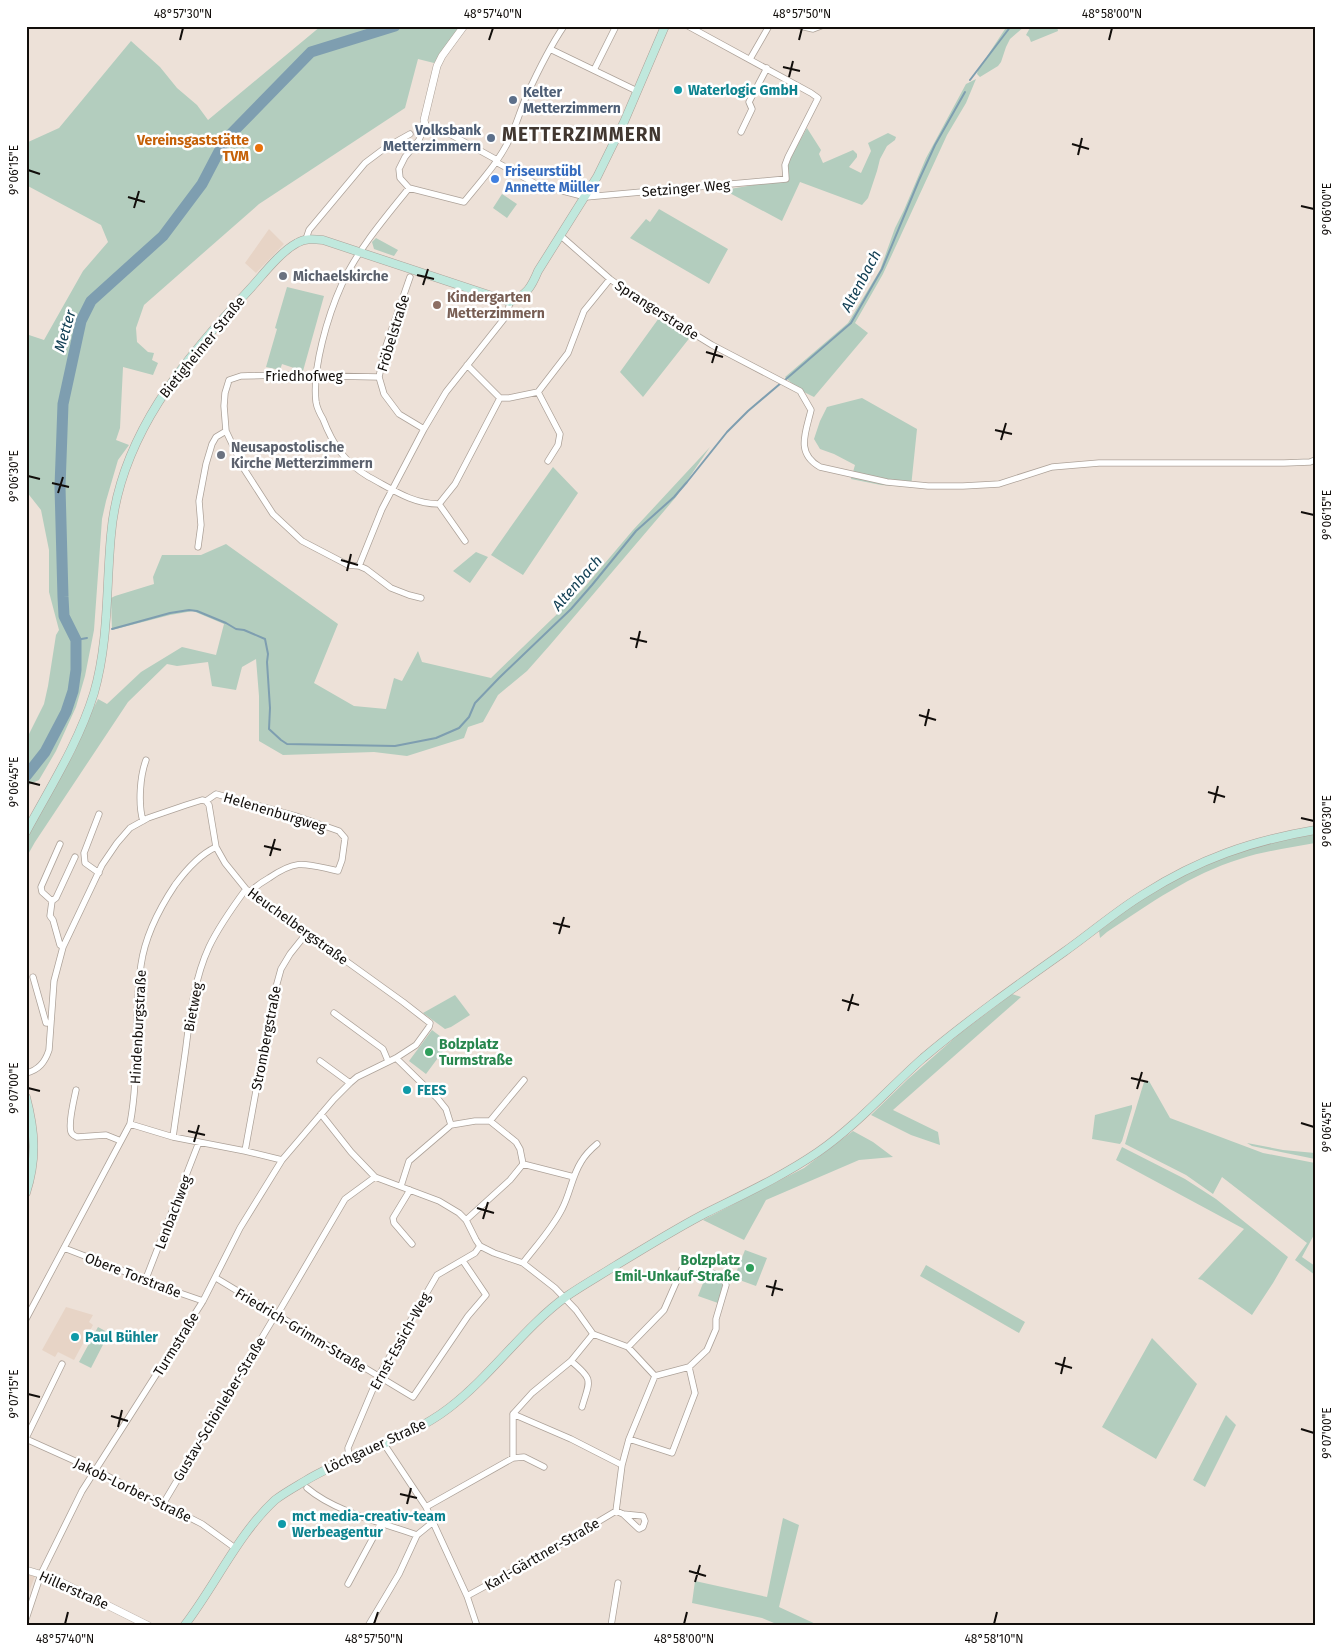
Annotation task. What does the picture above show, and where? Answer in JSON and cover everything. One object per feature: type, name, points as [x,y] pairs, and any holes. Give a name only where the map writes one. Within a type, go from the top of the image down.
[{"type":"main road","points":[[306,240],[323,240],[510,302],[524,295],[586,197],[611,148],[665,26]]},
{"type":"main road","name":"Bietigheimer Straße","points":[[26,832],[71,751],[84,722],[94,691],[106,629],[111,534],[118,493],[130,458],[148,418],[166,389],[219,323],[282,255],[296,243],[306,240]]},
{"type":"main road","name":"Löchgauer Straße","points":[[184,1626],[235,1548],[276,1499],[315,1474],[384,1444],[447,1409],[482,1380],[528,1331],[565,1298],[659,1238],[788,1171],[819,1151],[971,1018],[1142,895],[1177,874],[1221,854],[1266,840],[1315,830]]},
{"type":"main road","points":[[26,1097],[33,1122],[34,1137],[30,1182],[26,1193]]},
{"type":"street","points":[[464,26],[437,66],[424,120],[425,125],[419,140],[405,157],[399,169],[400,178],[409,188],[464,202],[496,161],[512,134],[526,98],[550,49],[564,26]]},
{"type":"street","points":[[594,70],[616,26]]},
{"type":"street","points":[[688,26],[766,68],[749,102],[752,109],[741,132]]},
{"type":"street","points":[[750,59],[769,26]]},
{"type":"street","points":[[800,26],[813,29],[821,26]]},
{"type":"street","points":[[550,49],[637,91]]},
{"type":"street","name":"Setzinger Weg","points":[[586,197],[786,178],[785,165],[788,157],[818,98],[766,68]]},
{"type":"street","points":[[425,125],[448,133],[536,184],[586,197]]},
{"type":"street","name":"Bietigheimer Straße","points":[[306,240],[309,230],[365,163],[385,148],[410,134]]},
{"type":"street","points":[[409,188],[359,253],[342,283],[322,344],[316,375],[316,403],[330,438],[341,454],[356,469],[413,500],[427,504],[439,504]]},
{"type":"street","name":"Sprangerstraße","points":[[561,236],[610,279],[640,300],[712,345],[800,391],[811,410],[803,443],[806,453],[813,463],[820,466],[887,482],[928,486],[999,484],[1052,466],[1099,463],[1284,463],[1310,462],[1315,460]]},
{"type":"street","name":"Fröbelstraße","points":[[410,277],[385,349],[379,377],[384,394],[399,414],[424,429]]},
{"type":"street","points":[[467,364],[500,398],[538,392],[568,353],[584,311],[610,279]]},
{"type":"street","points":[[359,566],[382,509],[424,429],[446,392],[501,324],[507,315],[510,302]]},
{"type":"street","name":"Friedhofweg","points":[[226,431],[225,393],[230,380],[241,376],[316,375],[379,377]]},
{"type":"street","points":[[538,392],[560,434],[558,445],[548,461]]},
{"type":"street","points":[[439,504],[455,484],[500,398]]},
{"type":"street","points":[[198,547],[201,526],[200,495],[206,464],[216,437],[226,431],[244,469],[273,514],[302,541],[348,565],[366,569],[391,588],[422,598]]},
{"type":"street","points":[[439,504],[465,541]]},
{"type":"street","points":[[143,821],[141,814],[141,785],[142,769],[146,760]]},
{"type":"street","name":"Helenenburgweg","points":[[26,1074],[36,1069],[45,1061],[49,1050],[54,981],[63,946],[98,873],[117,843],[130,828],[143,821],[186,805],[202,800],[206,801],[216,794],[296,816],[339,831],[345,838],[345,845],[338,871]]},
{"type":"street","name":"Heuchelbergstraße","points":[[206,801],[209,805],[216,847],[225,863],[248,891],[430,1023]]},
{"type":"street","points":[[98,873],[85,864],[84,853],[99,814]]},
{"type":"street","points":[[52,901],[42,892],[41,887],[60,844]]},
{"type":"street","name":"Hindenburgstraße","points":[[26,1319],[130,1124],[137,1066],[141,964],[150,931],[165,900],[182,875],[204,852],[216,847]]},
{"type":"street","points":[[63,946],[60,945],[53,920],[50,916],[52,901],[56,898],[75,856]]},
{"type":"street","name":"Bietweg","points":[[173,1137],[190,1017],[198,980],[208,949],[229,911],[248,891],[291,865],[300,864],[338,871]]},
{"type":"street","name":"Strombergstraße","points":[[245,1151],[273,998],[281,969],[306,934]]},
{"type":"street","points":[[33,977],[46,1023],[51,1023]]},
{"type":"street","points":[[334,1013],[383,1049],[388,1061]]},
{"type":"street","name":"Turmstraße","points":[[26,1619],[41,1574],[73,1507],[216,1278],[240,1228],[282,1160],[350,1083],[357,1077],[396,1058],[416,1045],[430,1023]]},
{"type":"street","points":[[396,1058],[438,1099],[446,1110],[451,1125]]},
{"type":"street","points":[[320,1061],[350,1083]]},
{"type":"street","points":[[490,1121],[524,1080]]},
{"type":"street","points":[[76,1090],[70,1126],[74,1136],[106,1135],[121,1141]]},
{"type":"street","points":[[321,1114],[351,1152],[375,1177],[439,1201],[466,1220],[480,1246],[523,1263],[565,1298],[593,1334],[628,1348],[655,1376],[689,1367],[711,1345],[726,1285],[724,1277],[691,1265],[682,1269],[664,1310],[628,1348]]},
{"type":"street","points":[[401,1186],[409,1161],[451,1125],[475,1121],[490,1121],[516,1142],[520,1149],[523,1164]]},
{"type":"street","points":[[130,1124],[173,1137],[282,1160]]},
{"type":"street","name":"Lenbachweg","points":[[145,1281],[199,1142]]},
{"type":"street","points":[[523,1263],[561,1212],[582,1160],[597,1144]]},
{"type":"street","points":[[523,1164],[574,1177]]},
{"type":"street","points":[[466,1220],[510,1180],[523,1164]]},
{"type":"street","name":"Gustav-Schönleber-Straße","points":[[163,1504],[345,1199],[375,1177]]},
{"type":"street","points":[[410,1190],[393,1218],[394,1223],[412,1244]]},
{"type":"street","name":"Ernst-Essich-Weg","points":[[349,1458],[348,1448],[378,1376],[437,1275],[475,1254],[480,1246]]},
{"type":"street","name":"Obere Torstraße","points":[[64,1248],[145,1281],[202,1301]]},
{"type":"street","name":"Friedrich-Grimm-Straße","points":[[216,1278],[413,1397],[468,1316],[486,1295],[463,1261]]},
{"type":"street","points":[[513,1458],[513,1414],[532,1393],[572,1362],[593,1334]]},
{"type":"street","points":[[572,1362],[587,1374],[589,1383],[582,1407]]},
{"type":"street","points":[[26,1439],[62,1364]]},
{"type":"street","points":[[630,1438],[672,1453],[695,1392],[689,1367]]},
{"type":"street","name":"Karl-Gärttner-Straße","points":[[616,1512],[622,1465],[630,1438],[655,1376]]},
{"type":"street","points":[[513,1414],[571,1439],[622,1465]]},
{"type":"street","name":"Jakob-Lorber-Straße","points":[[26,1439],[95,1470],[163,1504],[212,1531],[235,1548]]},
{"type":"street","points":[[384,1444],[426,1507],[468,1596],[477,1626]]},
{"type":"street","points":[[426,1507],[513,1458],[524,1457],[544,1467]]},
{"type":"street","points":[[307,1488],[315,1495],[346,1510],[417,1535]]},
{"type":"street","name":"Karl-Gärttner-Straße","points":[[468,1596],[616,1512],[623,1514]]},
{"type":"street","points":[[348,1584],[381,1522]]},
{"type":"street","points":[[368,1626],[399,1574],[417,1535],[433,1522]]},
{"type":"street","name":"Hillerstraße","points":[[26,1570],[53,1578],[149,1626]]},
{"type":"street","points":[[610,1626],[618,1583]]},
{"type":"street","points":[[180,1626],[190,1618]]},
{"type":"shaded area","points":[[269,229],[284,244],[256,273],[245,263]]},
{"type":"shaded area","points":[[66,1307],[93,1315],[89,1322],[93,1325],[74,1360],[58,1352],[55,1357],[42,1350]]},
{"type":"shaded area","points":[[26,1574],[35,1576],[26,1600]]},
{"type":"green space","points":[[321,26],[462,26],[434,63],[418,59],[405,108],[259,204],[144,305],[136,328],[137,342],[148,352],[154,353],[152,360],[158,363],[153,375],[123,367],[120,428],[116,440],[129,445],[118,460],[102,519],[94,630],[85,676],[76,707],[56,751],[39,780],[30,784],[26,791],[26,740],[44,704],[56,635],[59,630],[49,592],[49,550],[41,510],[26,491],[26,334],[44,340],[83,271],[108,242],[101,225],[26,185],[26,143],[59,128],[131,41],[160,67],[177,88],[197,105],[208,120]]},
{"type":"green space","points":[[1007,26],[1025,26],[1010,39],[998,66],[980,77],[977,74],[978,70]]},
{"type":"green space","points":[[1031,26],[1057,26],[1058,31],[1031,42],[1026,35]]},
{"type":"green space","points":[[976,79],[966,103],[947,135],[883,274],[855,323],[868,333],[814,397],[810,395],[785,377],[848,323],[880,270],[895,228],[926,158],[966,84]]},
{"type":"green space","points":[[807,128],[821,150],[819,154],[823,163],[853,150],[857,157],[849,167],[861,173],[871,151],[868,143],[888,133],[896,137],[887,146],[880,159],[868,198],[862,205],[800,182],[782,221],[724,190],[788,179],[787,167],[789,160]]},
{"type":"green space","points":[[502,194],[517,204],[507,218],[493,208]]},
{"type":"green space","points":[[659,209],[728,249],[709,284],[630,238],[646,219],[650,222]]},
{"type":"green space","points":[[376,238],[398,250],[394,256],[374,249],[372,242]]},
{"type":"green space","points":[[287,287],[324,296],[303,371],[282,364],[280,370],[266,367]]},
{"type":"green space","points":[[664,311],[695,331],[643,397],[620,372]]},
{"type":"green space","points":[[862,398],[917,429],[911,487],[881,485],[851,479],[855,465],[820,449],[814,439],[827,407]]},
{"type":"green space","points":[[710,447],[676,497],[527,671],[498,695],[483,722],[468,727],[464,738],[407,756],[374,752],[283,755],[259,741],[259,696],[256,659],[242,667],[236,690],[212,686],[208,662],[177,666],[167,664],[128,702],[26,858],[26,839],[74,753],[98,699],[107,704],[141,672],[182,647],[216,655],[224,624],[193,611],[112,630],[111,598],[154,584],[153,577],[162,555],[201,555],[226,544],[338,624],[314,683],[354,706],[386,709],[394,678],[402,681],[418,651],[422,662],[491,678],[583,589],[633,530]]},
{"type":"green space","points":[[553,467],[578,493],[523,575],[491,555]]},
{"type":"green space","points":[[476,552],[488,557],[470,583],[453,571]]},
{"type":"green space","points":[[1315,833],[1315,843],[1249,856],[1222,865],[1187,881],[1100,938],[1099,931],[1146,896],[1181,876],[1237,853]]},
{"type":"green space","points":[[1012,994],[1021,997],[893,1110],[938,1132],[940,1145],[911,1135],[871,1115],[958,1035]]},
{"type":"green space","points":[[455,995],[470,1015],[451,1027],[445,1029],[423,1013]]},
{"type":"green space","name":"Bolzplatz Turmstraße","points":[[432,1030],[449,1043],[426,1074],[409,1061]]},
{"type":"green space","points":[[1149,1081],[1170,1118],[1263,1153],[1315,1163],[1315,1233],[1302,1257],[1315,1266],[1315,1275],[1295,1260],[1307,1243],[1222,1177],[1213,1194],[1186,1175],[1125,1144],[1144,1082]]},
{"type":"green space","points":[[1132,1105],[1120,1144],[1092,1139],[1095,1115]]},
{"type":"green space","points":[[853,1131],[873,1142],[893,1157],[859,1160],[766,1200],[744,1240],[703,1220],[804,1168]]},
{"type":"green space","points":[[1247,1143],[1283,1150],[1315,1153],[1315,1159],[1252,1146]]},
{"type":"green space","points":[[1122,1147],[1185,1179],[1216,1199],[1288,1257],[1252,1315],[1198,1279],[1244,1229],[1116,1160]]},
{"type":"green space","name":"Bolzplatz Emil-Unkauf-Straße","points":[[745,1250],[767,1258],[756,1286],[734,1278]]},
{"type":"green space","points":[[926,1265],[1025,1322],[1019,1333],[920,1276]]},
{"type":"green space","points":[[707,1273],[720,1278],[724,1286],[718,1303],[698,1296]]},
{"type":"green space","points":[[98,1327],[109,1333],[91,1368],[79,1362]]},
{"type":"green space","points":[[1152,1338],[1197,1384],[1156,1459],[1102,1427]]},
{"type":"green space","points":[[1226,1415],[1236,1425],[1205,1487],[1193,1480]]},
{"type":"green space","points":[[783,1518],[799,1525],[779,1607],[820,1626],[781,1626],[762,1618],[692,1603],[695,1581],[767,1597]]},
{"type":"waterway","name":"Metter","points":[[26,776],[45,752],[66,712],[73,691],[76,670],[76,640],[64,616],[60,487],[63,404],[81,321],[91,301],[163,236],[202,184],[225,140],[311,52],[395,26]]},
{"type":"waterway","name":"Altenbach","points":[[970,80],[1011,26]]},
{"type":"waterway","name":"Altenbach","points":[[785,380],[851,323],[882,269],[935,145],[965,92]]},
{"type":"waterway","name":"Altenbach","points":[[112,629],[170,613],[189,610],[197,611],[236,629],[244,630],[265,639],[268,654],[269,729],[287,744],[395,746],[436,738],[459,728],[469,717],[475,703],[571,609],[636,531],[674,497],[727,432],[781,383]]},
{"type":"waterway","name":"Altenbach","points":[[76,640],[87,638]]},
{"type":"place","name":"Waterlogic GmbH","points":[[678,90]]},
{"type":"place","name":"Kelter Metterzimmern","points":[[513,100]]},
{"type":"place","name":"Volksbank Metterzimmern","points":[[491,138]]},
{"type":"place","name":"Vereinsgaststätte TVM","points":[[259,148]]},
{"type":"place","name":"Friseurstübl Annette Müller","points":[[495,179]]},
{"type":"place","name":"Michaelskirche","points":[[283,276]]},
{"type":"place","name":"Kindergarten Metterzimmern","points":[[437,305]]},
{"type":"place","name":"Neusapostolische Kirche Metterzimmern","points":[[221,455]]},
{"type":"place","name":"Bolzplatz Turmstraße","points":[[429,1052]]},
{"type":"place","name":"FEES","points":[[407,1090]]},
{"type":"place","name":"Bolzplatz Emil-Unkauf-Straße","points":[[750,1268]]},
{"type":"place","name":"Paul Bühler","points":[[75,1337]]},
{"type":"place","name":"mct media-creativ-team Werbeagentur","points":[[282,1524]]},
{"type":"district","name":"METTERZIMMERN","points":[[582,134]]}]
